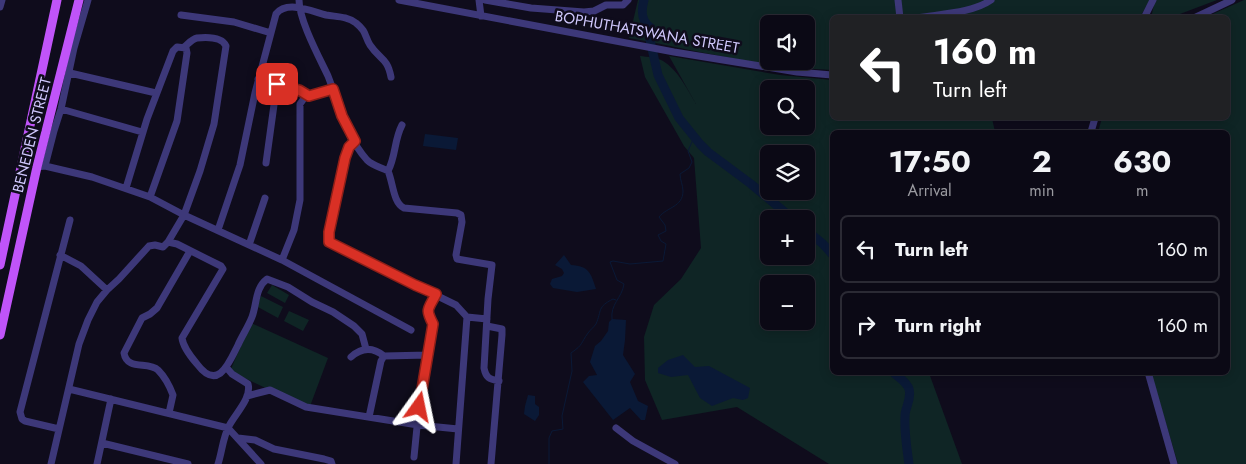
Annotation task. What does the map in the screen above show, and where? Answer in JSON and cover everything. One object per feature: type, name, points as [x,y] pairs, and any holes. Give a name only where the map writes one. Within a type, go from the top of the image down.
[{"type":"main road","name":"BENEDEN STREET","points":[[0,265],[57,0]]},
{"type":"main road","name":"BENEDEN STREET","points":[[0,335],[79,0]]},
{"type":"street","points":[[0,7],[2,0]]},
{"type":"street","points":[[88,0],[74,48],[61,109],[41,166],[126,188],[150,197],[184,215],[282,260],[411,330]]},
{"type":"street","name":"BOPHUTHATSWANA STREET","points":[[401,0],[674,52],[797,72],[830,75]]},
{"type":"street","points":[[478,0],[481,16]]},
{"type":"street","points":[[485,0],[532,8],[584,12],[594,11],[606,5],[620,6],[628,0]]},
{"type":"street","points":[[898,0],[900,15]]},
{"type":"street","points":[[936,15],[962,11],[983,5],[991,0]]},
{"type":"street","points":[[1146,15],[1153,0]]},
{"type":"street","points":[[1200,15],[1232,0]]},
{"type":"street","points":[[299,3],[342,116],[368,161],[388,171],[399,206],[461,215],[462,222],[456,255],[457,259],[492,266],[484,368],[485,375],[499,381]]},
{"type":"street","points":[[218,230],[240,164],[258,79],[279,9],[299,3],[324,14],[349,19],[364,30],[370,44],[389,66],[391,77]]},
{"type":"street","points":[[182,14],[234,22],[271,33]]},
{"type":"street","points":[[51,464],[82,334],[97,302],[149,246],[163,246],[168,242],[184,215],[214,124],[226,46],[225,42],[220,39],[196,38],[184,47],[177,47],[173,50],[142,132],[126,188]]},
{"type":"street","points":[[150,197],[177,121],[187,53],[184,47]]},
{"type":"street","points":[[70,73],[156,92]]},
{"type":"street","points":[[258,79],[299,90],[309,96]]},
{"type":"street","points":[[266,163],[277,84]]},
{"type":"street","points":[[282,260],[298,215],[300,104],[302,100],[309,96],[333,89]]},
{"type":"street","points":[[61,109],[142,132]]},
{"type":"street","points":[[388,171],[393,162],[398,133],[402,125]]},
{"type":"street","points":[[355,141],[349,147],[345,158],[329,232],[329,242],[436,294],[456,305],[467,317],[487,322],[502,329],[491,464]]},
{"type":"street","points":[[249,245],[265,198]]},
{"type":"street","points":[[59,429],[25,421],[22,419],[20,412],[70,220]]},
{"type":"street","points":[[168,242],[177,244],[221,266],[223,269],[183,335],[182,341],[192,358],[206,374],[217,376],[226,368],[252,316],[261,283],[267,279],[333,312],[354,326],[362,334],[366,349]]},
{"type":"street","points":[[169,413],[173,395],[160,373],[156,369],[128,362],[124,353],[142,318],[158,308],[190,251]]},
{"type":"street","points":[[60,255],[80,266],[107,290]]},
{"type":"street","points":[[414,457],[433,324],[427,311],[436,294]]},
{"type":"street","points":[[456,464],[467,317]]},
{"type":"street","points":[[351,357],[357,352],[366,349],[377,350],[384,356],[428,355]]},
{"type":"street","points":[[369,417],[381,361],[384,356]]},
{"type":"street","points":[[218,464],[228,428],[247,396],[249,388],[248,384],[226,368]]},
{"type":"street","points":[[1149,375],[1174,464]]},
{"type":"street","points":[[69,389],[228,428],[261,464]]},
{"type":"street","points":[[247,396],[270,390],[306,407],[418,425],[458,429]]},
{"type":"street","points":[[97,464],[111,399]]},
{"type":"street","points":[[616,428],[633,441],[675,464]]},
{"type":"street","points":[[238,438],[255,440],[274,449],[324,459],[331,461],[332,464]]},
{"type":"street","points":[[102,443],[188,464]]},
{"type":"green space","points":[[638,0],[1150,0],[1141,15],[830,15],[830,70],[815,69],[815,15],[760,15],[760,63],[629,38]]},
{"type":"green space","points":[[1155,0],[1217,0],[1177,15],[1152,15]]},
{"type":"green space","points":[[1246,0],[1246,464],[1178,464],[1152,375],[1230,375],[1230,130],[1099,130],[1101,120],[1230,120],[1230,15],[1210,15]]},
{"type":"green space","points":[[640,56],[661,60],[678,75],[685,85],[669,56],[780,75],[830,80],[830,120],[992,120],[995,130],[830,130],[830,375],[930,375],[962,464],[829,464],[737,407],[662,420],[645,380],[644,337],[654,305],[681,279],[701,248],[694,158],[684,146],[645,77]]},
{"type":"green space","points":[[272,285],[289,295],[285,303],[267,293]]},
{"type":"green space","points":[[261,296],[283,307],[278,318],[256,306]]},
{"type":"green space","points":[[289,311],[309,320],[303,331],[284,321]]},
{"type":"green space","points":[[251,323],[328,358],[309,409],[230,371]]},
{"type":"water","points":[[425,134],[458,138],[456,150],[423,146]]},
{"type":"water","points":[[564,255],[571,265],[582,267],[588,271],[596,289],[577,292],[553,288],[550,284],[552,279],[562,276],[564,273],[562,269],[555,265]]},
{"type":"water","points":[[612,319],[626,320],[623,355],[635,374],[630,382],[638,401],[648,406],[645,420],[641,420],[630,408],[613,420],[583,382],[589,376],[597,375],[590,362],[595,346],[608,331],[609,322]]},
{"type":"water","points":[[683,355],[695,367],[709,366],[750,388],[748,398],[743,400],[733,398],[712,406],[700,398],[688,375],[671,377],[658,373],[658,368],[668,360]]},
{"type":"water","points":[[528,395],[535,396],[535,404],[539,407],[539,415],[535,421],[524,414]]},
{"type":"waterway","points":[[644,0],[643,16],[645,22],[651,28],[650,40],[658,75],[679,118],[708,152],[782,210]]},
{"type":"waterway","points":[[612,319],[614,305],[624,284],[617,280],[610,262],[630,264],[663,261],[666,244],[661,241],[658,235],[666,231],[665,225],[659,217],[678,204],[682,196],[683,189],[680,174],[689,168],[692,162],[688,151],[694,137]]},
{"type":"waterway","points":[[815,237],[830,252]]},
{"type":"waterway","points":[[549,464],[549,438],[552,431],[563,429],[562,416],[572,371],[571,353],[580,346],[596,324],[602,307],[613,299],[616,300]]},
{"type":"waterway","points":[[896,375],[906,384],[910,393],[905,413],[909,464]]},
{"type":"route","points":[[277,84],[299,90],[309,96],[333,89],[342,116],[355,141],[349,147],[345,158],[329,232],[329,242],[436,294],[427,311],[433,324],[425,383],[419,407]]}]
